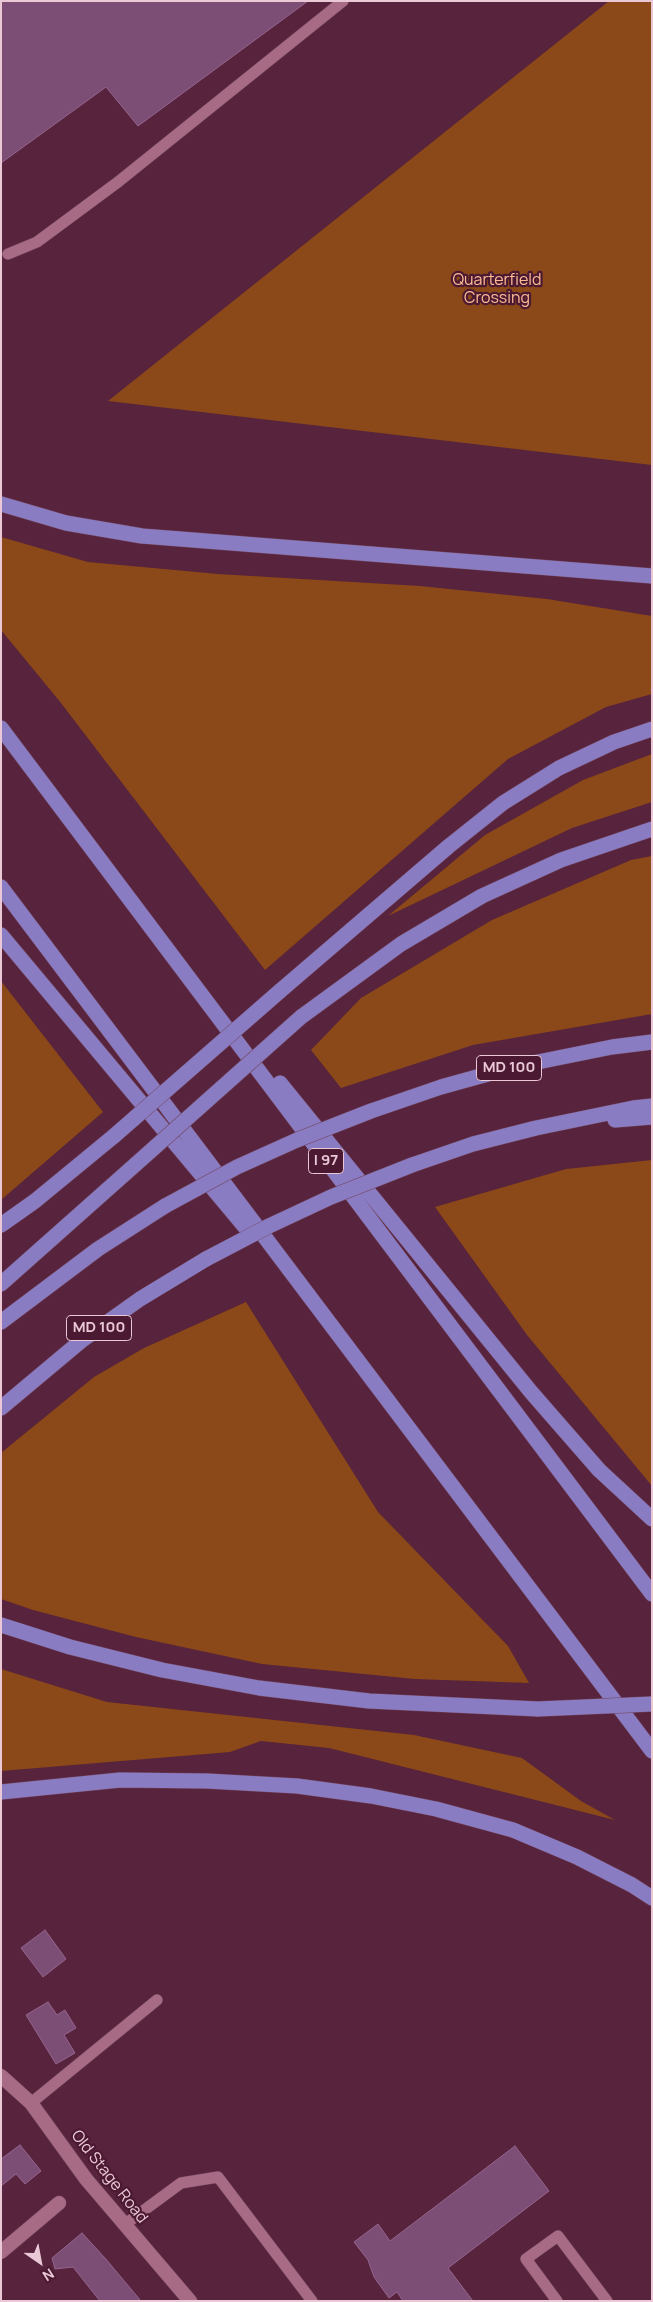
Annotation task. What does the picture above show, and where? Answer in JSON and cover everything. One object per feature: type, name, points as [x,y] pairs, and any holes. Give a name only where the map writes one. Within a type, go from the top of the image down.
[{"type":"highway","points":[[1,504],[66,523],[142,536],[652,576]]},
{"type":"highway","name":"I 97","points":[[1,728],[652,1594]]},
{"type":"highway","points":[[1,1224],[35,1201],[114,1136],[449,846],[503,803],[559,768],[614,742],[652,729]]},
{"type":"highway","points":[[1,1284],[301,1017],[400,944],[482,896],[561,860],[652,829]]},
{"type":"highway","points":[[1,886],[652,1751]]},
{"type":"highway","points":[[121,889],[532,1392],[599,1470],[652,1519]]},
{"type":"highway","points":[[1,935],[374,1381]]},
{"type":"highway","name":"MD 100","points":[[1,1322],[98,1249],[165,1206],[237,1168],[298,1140],[370,1110],[440,1087],[513,1067],[612,1047],[652,1042]]},
{"type":"highway","name":"MD 100","points":[[1,1408],[81,1341],[140,1299],[206,1259],[269,1226],[331,1197],[412,1165],[473,1144],[536,1128],[633,1108],[652,1106]]},
{"type":"highway","points":[[536,1128],[652,1117]]},
{"type":"highway","points":[[1,1625],[70,1647],[162,1670],[260,1688],[368,1701],[538,1709],[652,1704]]},
{"type":"highway","points":[[1,1792],[120,1780],[207,1780],[298,1786],[371,1796],[436,1809],[513,1830],[577,1857],[632,1885],[652,1898]]},
{"type":"street","name":"Old Stage Road","points":[[1,2076],[31,2103],[86,2179],[190,2301]]},
{"type":"street","points":[[1,2252],[59,2203]]},
{"type":"lane","points":[[8,254],[37,242],[118,182],[343,1]]},
{"type":"lane","points":[[31,2103],[157,2000]]},
{"type":"lane","points":[[124,2225],[181,2183],[218,2177],[312,2301]]},
{"type":"lane","points":[[556,2301],[526,2259],[558,2236],[606,2301]]},
{"type":"green space","name":"Quarterfield Crossing","points":[[609,1],[652,1],[652,465],[108,401]]},
{"type":"green space","points":[[1,537],[88,562],[218,574],[420,586],[547,599],[652,616],[652,694],[606,707],[508,759],[265,970],[61,703],[1,630]]},
{"type":"green space","points":[[652,754],[652,802],[572,828],[388,916],[485,835],[583,780]]},
{"type":"green space","points":[[652,856],[652,1014],[473,1045],[341,1088],[311,1050],[361,998],[492,920],[631,860]]},
{"type":"green space","points":[[1,981],[103,1112],[1,1200]]},
{"type":"green space","points":[[652,1160],[652,1486],[527,1335],[435,1207],[566,1169]]},
{"type":"green space","points":[[246,1302],[378,1512],[508,1646],[529,1683],[415,1679],[262,1664],[136,1637],[33,1610],[1,1599],[1,1453],[94,1377],[144,1348]]},
{"type":"green space","points":[[1,1669],[107,1702],[414,1735],[522,1758],[581,1801],[615,1820],[329,1748],[261,1741],[230,1752],[1,1771]]},
{"type":"building","points":[[1,1],[308,1],[138,126],[106,87],[1,163]]},
{"type":"building","points":[[45,1930],[66,1959],[43,1977],[21,1948]]},
{"type":"building","points":[[48,2002],[57,2015],[65,2010],[76,2028],[64,2035],[75,2053],[56,2064],[26,2015]]},
{"type":"building","points":[[20,2145],[41,2171],[25,2184],[16,2174],[1,2186],[1,2159]]},
{"type":"building","points":[[515,2146],[549,2191],[448,2268],[473,2301],[403,2301],[397,2292],[389,2298],[374,2277],[368,2260],[354,2242],[378,2224],[390,2241]]},
{"type":"building","points":[[82,2233],[141,2301],[100,2301],[73,2267],[55,2269],[52,2258]]}]
